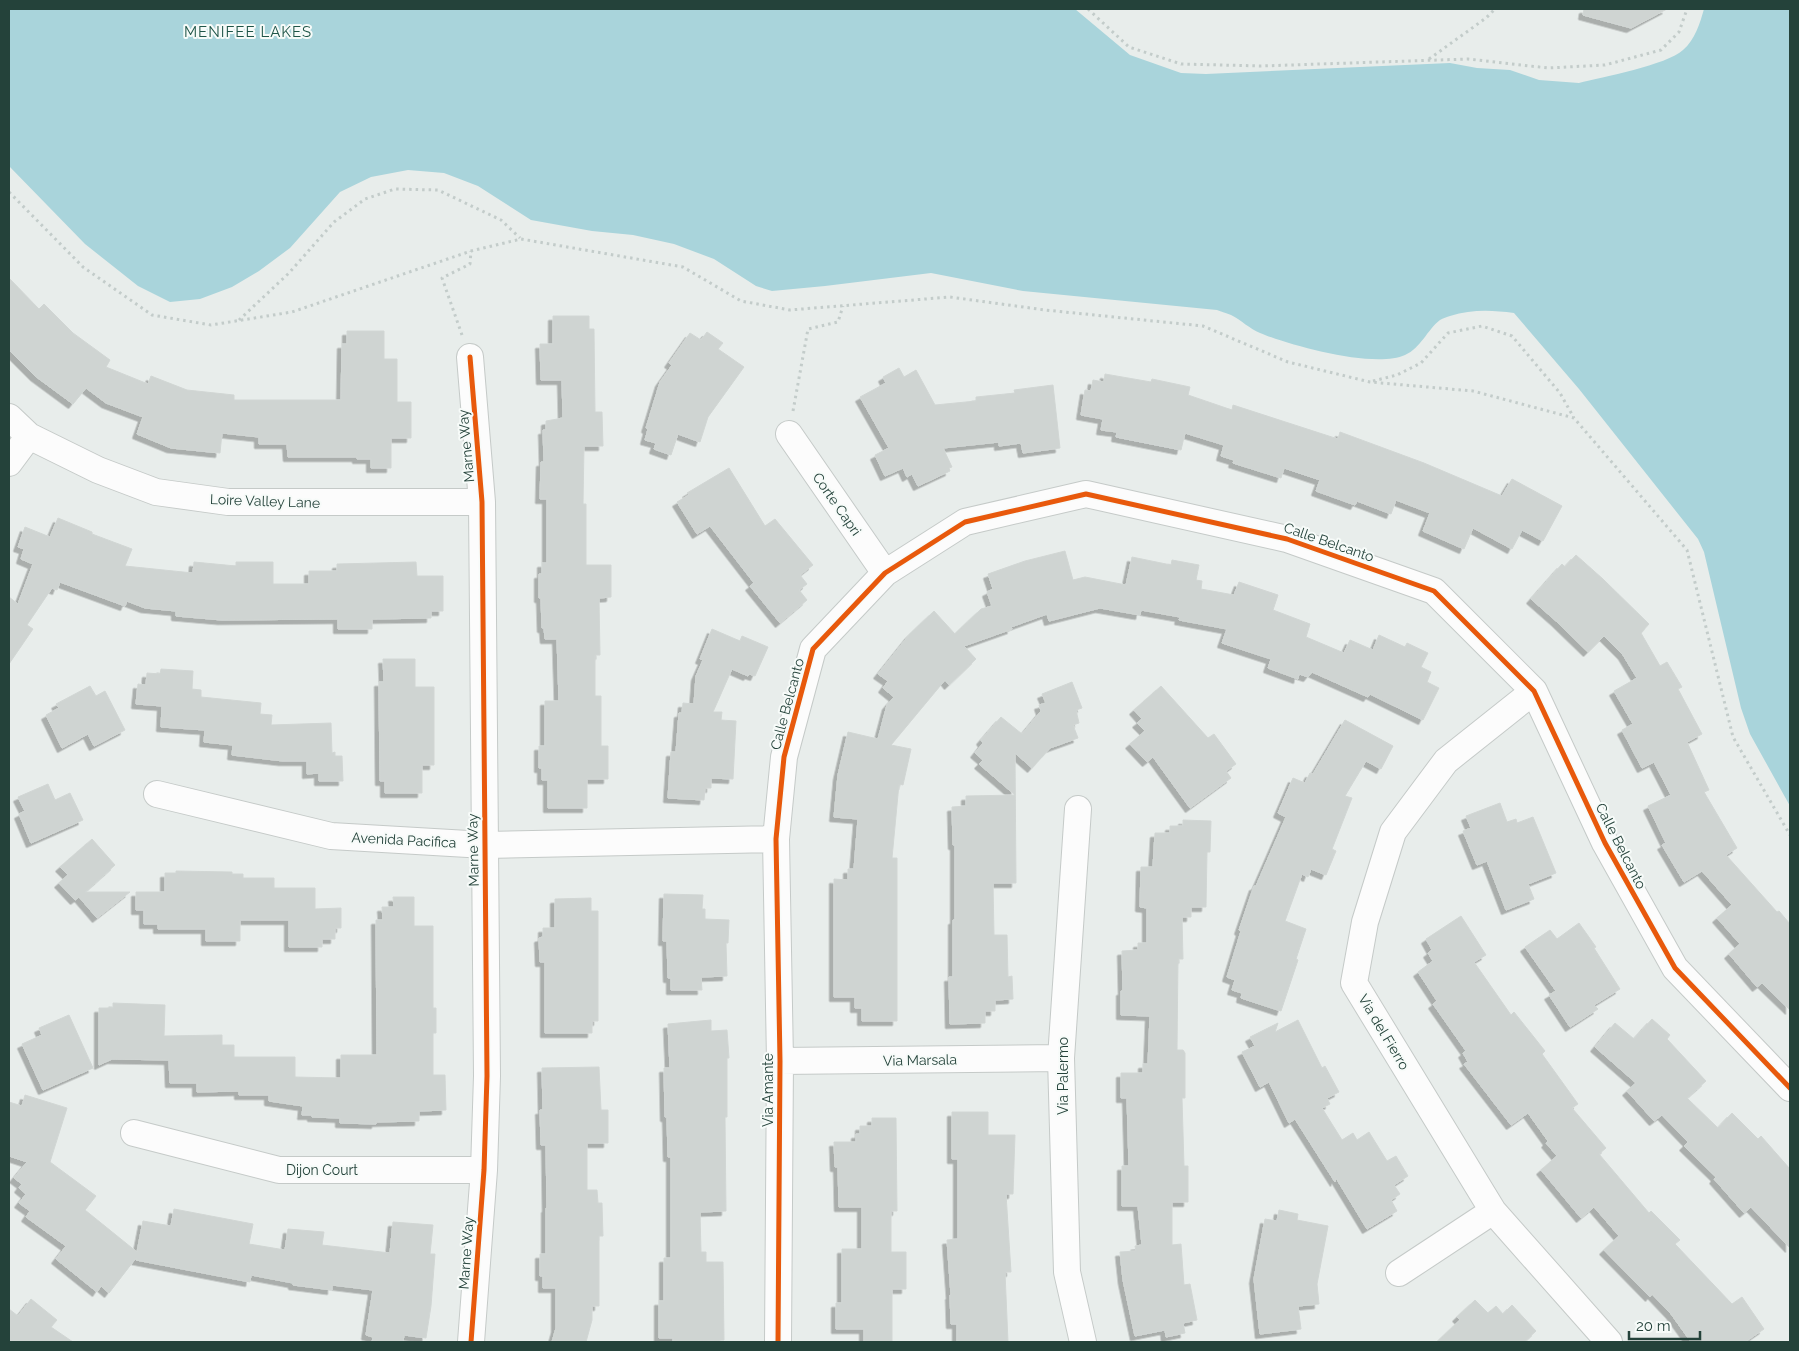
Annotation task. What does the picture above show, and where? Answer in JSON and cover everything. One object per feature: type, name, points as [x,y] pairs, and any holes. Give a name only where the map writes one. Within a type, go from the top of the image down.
[{"type":"street","name":"Marne Way","points":[[470,357],[482,502],[487,1076],[484,1170],[471,1342]]},
{"type":"street","name":"Loire Valley Lane","points":[[9,417],[29,436],[98,470],[156,492],[228,502],[482,502]]},
{"type":"street","name":"Corte Capri","points":[[789,434],[885,573]]},
{"type":"street","points":[[9,463],[29,436]]},
{"type":"street","name":"Calle Belcanto","points":[[776,839],[784,757],[813,649],[885,573],[965,522],[1086,494],[1287,539],[1434,591],[1534,691],[1605,843],[1675,968],[1790,1088]]},
{"type":"street","name":"Via del Fierro","points":[[1534,691],[1446,760],[1392,832],[1366,922],[1354,983],[1493,1211],[1609,1342]]},
{"type":"street","name":"Avenida Pacifica","points":[[158,794],[331,836],[484,845],[776,839]]},
{"type":"street","name":"Via Palermo","points":[[1078,809],[1061,1058],[1067,1272],[1083,1342]]},
{"type":"street","name":"Via Amante","points":[[776,839],[780,1061],[778,1342]]},
{"type":"street","name":"Via Marsala","points":[[780,1061],[1061,1058]]},
{"type":"street","name":"Dijon Court","points":[[134,1133],[279,1170],[484,1170]]},
{"type":"street","points":[[1399,1273],[1493,1211]]},
{"type":"path","points":[[1088,9],[1129,47],[1181,64],[1261,66],[1468,59],[1548,68],[1605,64],[1661,50],[1679,32],[1687,9]]},
{"type":"path","points":[[1428,60],[1486,18],[1495,9]]},
{"type":"path","points":[[237,321],[288,273],[334,222],[365,199],[396,189],[438,190],[501,220],[520,239]]},
{"type":"path","points":[[9,192],[83,267],[152,315],[211,325],[292,312],[471,251],[520,239],[683,267],[741,301],[790,310],[950,298],[1203,326],[1288,362],[1370,382],[1473,391],[1574,418]]},
{"type":"path","points":[[470,357],[442,278],[470,264],[471,251]]},
{"type":"path","points":[[789,434],[808,329],[838,322],[843,306]]},
{"type":"path","points":[[1370,382],[1397,375],[1421,363],[1448,333],[1482,326],[1512,336],[1560,393],[1574,418],[1687,550],[1734,737],[1790,835]]},
{"type":"water","points":[[9,9],[1075,9],[1130,55],[1181,73],[1206,74],[1450,63],[1477,68],[1510,70],[1539,80],[1579,83],[1663,61],[1675,55],[1683,50],[1691,41],[1704,9],[1790,9],[1790,806],[1750,734],[1741,708],[1704,552],[1698,539],[1579,389],[1514,313],[1474,311],[1446,317],[1435,324],[1411,352],[1391,359],[1374,359],[1354,358],[1292,344],[1260,333],[1231,315],[1217,310],[1023,291],[931,273],[772,291],[756,286],[714,259],[674,244],[633,235],[592,231],[531,220],[478,186],[444,173],[408,170],[371,177],[340,192],[290,248],[259,271],[232,287],[200,299],[170,302],[138,286],[85,244],[9,166]]},
{"type":"building","points":[[1584,9],[1667,9],[1631,28],[1583,15]]},
{"type":"building","points":[[9,278],[39,309],[44,304],[73,333],[110,360],[106,367],[148,384],[151,376],[187,390],[234,395],[234,400],[341,400],[342,344],[347,344],[347,331],[384,331],[384,359],[397,359],[397,402],[411,402],[411,438],[391,438],[391,468],[371,468],[371,459],[357,459],[357,457],[288,457],[287,444],[259,444],[259,437],[222,433],[220,453],[171,448],[137,434],[143,417],[106,403],[86,388],[73,404],[35,376],[9,350]]},
{"type":"building","points":[[553,316],[589,316],[589,329],[594,329],[595,412],[602,412],[603,446],[584,446],[583,504],[586,504],[586,565],[611,565],[611,597],[599,598],[600,655],[595,655],[595,696],[601,696],[601,746],[608,746],[608,779],[587,779],[587,808],[548,808],[548,780],[542,780],[542,768],[539,768],[539,746],[545,746],[545,701],[559,701],[557,639],[545,639],[544,628],[542,628],[541,598],[539,598],[539,574],[542,574],[542,563],[547,563],[547,499],[540,499],[541,462],[544,462],[543,430],[546,430],[546,421],[563,418],[562,380],[541,380],[540,344],[553,344]]},
{"type":"building","points":[[707,332],[723,343],[718,349],[744,367],[708,417],[700,442],[678,434],[671,455],[654,449],[656,443],[645,440],[648,429],[646,428],[660,382],[672,365],[669,363],[690,333],[701,340]]},
{"type":"building","points":[[899,368],[904,377],[916,370],[935,405],[976,401],[976,397],[1015,393],[1014,390],[1053,385],[1060,448],[1023,453],[1021,443],[999,446],[999,442],[943,448],[952,467],[949,468],[950,471],[918,486],[912,474],[907,477],[903,468],[885,476],[875,455],[889,448],[860,397],[886,383],[883,377]]},
{"type":"building","points":[[1105,374],[1151,382],[1152,379],[1190,387],[1188,395],[1232,410],[1233,405],[1338,439],[1340,432],[1424,463],[1502,496],[1512,479],[1562,506],[1543,541],[1522,530],[1512,549],[1473,528],[1464,549],[1423,531],[1430,513],[1396,500],[1391,514],[1357,501],[1355,505],[1316,491],[1320,480],[1284,468],[1281,478],[1233,463],[1234,460],[1221,456],[1224,445],[1185,433],[1181,450],[1116,437],[1117,432],[1101,430],[1103,419],[1081,415],[1085,390],[1091,391],[1093,380],[1104,382]]},
{"type":"building","points":[[729,468],[765,526],[775,519],[813,565],[800,575],[807,584],[799,590],[807,600],[780,623],[750,586],[754,583],[710,526],[697,534],[677,502],[689,495],[687,493]]},
{"type":"building","points":[[58,518],[92,532],[92,534],[132,549],[125,566],[193,573],[194,562],[236,566],[236,562],[273,562],[273,584],[309,584],[309,571],[337,571],[337,564],[416,562],[417,576],[443,576],[443,611],[431,611],[431,618],[372,619],[372,629],[338,629],[338,619],[222,620],[176,616],[176,611],[145,608],[127,601],[125,606],[60,582],[57,590],[52,588],[27,625],[33,629],[9,664],[9,597],[18,604],[33,564],[21,559],[24,549],[18,547],[25,527],[50,537]]},
{"type":"building","points":[[1065,551],[1073,580],[1085,577],[1126,585],[1132,557],[1171,565],[1172,560],[1199,565],[1196,580],[1202,581],[1201,589],[1234,595],[1239,582],[1278,595],[1273,610],[1310,624],[1306,637],[1344,653],[1350,640],[1373,650],[1379,635],[1405,647],[1407,643],[1428,653],[1421,667],[1431,672],[1427,682],[1439,688],[1423,720],[1370,694],[1368,697],[1312,672],[1308,677],[1299,674],[1298,679],[1268,668],[1271,659],[1222,643],[1227,629],[1179,620],[1180,617],[1141,610],[1140,615],[1100,608],[1049,621],[1047,614],[964,646],[976,659],[949,685],[945,680],[891,745],[911,749],[903,785],[899,784],[892,858],[897,858],[897,1021],[862,1021],[862,1008],[855,1008],[855,997],[834,997],[834,879],[848,880],[848,869],[854,869],[858,819],[834,817],[838,775],[848,732],[878,739],[887,705],[894,697],[883,688],[888,681],[878,674],[910,634],[934,611],[955,634],[981,609],[992,606],[987,592],[993,589],[988,574],[1025,561]]},
{"type":"building","points":[[1576,555],[1649,624],[1641,633],[1660,666],[1667,662],[1682,687],[1678,689],[1702,734],[1687,742],[1709,790],[1704,792],[1737,848],[1726,855],[1790,924],[1790,1010],[1762,983],[1757,987],[1729,954],[1740,944],[1717,918],[1732,905],[1702,871],[1684,882],[1662,845],[1666,843],[1648,806],[1671,795],[1654,762],[1642,768],[1622,730],[1633,724],[1614,691],[1637,678],[1623,655],[1604,636],[1588,652],[1531,599],[1562,564],[1565,567]]},
{"type":"building","points":[[712,629],[740,641],[742,636],[768,647],[755,676],[749,674],[748,676],[732,669],[713,712],[722,712],[721,720],[736,721],[733,779],[711,778],[711,788],[705,788],[704,800],[668,798],[671,752],[676,752],[679,713],[682,713],[683,703],[694,704],[696,676],[703,660],[700,659]]},
{"type":"building","points":[[383,659],[415,659],[415,687],[434,687],[434,765],[422,765],[422,793],[385,793],[385,781],[380,781],[379,682],[384,682]]},
{"type":"building","points":[[161,669],[193,671],[192,689],[201,690],[201,697],[261,703],[260,714],[272,715],[271,725],[331,723],[332,753],[335,752],[335,756],[342,756],[343,781],[319,781],[319,773],[307,774],[307,761],[283,761],[232,755],[233,745],[204,742],[205,730],[161,727],[162,706],[136,704],[138,684],[146,685],[147,673],[160,674]]},
{"type":"building","points":[[1072,682],[1082,708],[1076,710],[1079,723],[1073,725],[1078,738],[1050,748],[1032,768],[1015,753],[1016,883],[993,883],[994,935],[1007,935],[1008,977],[1012,976],[1013,999],[995,1000],[995,1011],[985,1011],[985,1023],[950,1024],[949,977],[953,977],[953,920],[955,920],[955,845],[953,845],[952,807],[966,806],[966,796],[1015,795],[979,764],[983,760],[975,753],[983,743],[981,740],[1001,717],[1022,734],[1041,711],[1039,705],[1046,703],[1042,694]]},
{"type":"building","points":[[90,686],[96,696],[105,691],[125,730],[94,746],[88,734],[62,748],[46,715],[59,708],[56,704]]},
{"type":"building","points":[[1161,686],[1208,738],[1214,734],[1236,764],[1226,771],[1231,778],[1190,808],[1153,757],[1147,762],[1130,744],[1145,731],[1137,723],[1142,719],[1134,710]]},
{"type":"building","points":[[1345,720],[1393,746],[1381,769],[1366,761],[1345,796],[1352,798],[1332,849],[1336,851],[1326,875],[1311,869],[1308,877],[1302,874],[1285,921],[1306,929],[1281,1011],[1241,998],[1242,993],[1232,990],[1235,980],[1227,977],[1241,931],[1239,930],[1254,886],[1256,886],[1286,817],[1278,813],[1293,778],[1305,783],[1310,773],[1313,774]]},
{"type":"building","points":[[48,784],[55,800],[70,793],[83,820],[31,843],[19,814],[25,811],[18,797]]},
{"type":"building","points":[[1500,803],[1507,822],[1516,819],[1517,823],[1533,817],[1556,873],[1528,884],[1534,899],[1506,910],[1487,861],[1477,865],[1463,831],[1471,828],[1466,816]]},
{"type":"building","points":[[1183,820],[1211,821],[1210,852],[1207,852],[1206,907],[1191,907],[1191,917],[1182,917],[1183,959],[1178,959],[1177,1050],[1183,1050],[1185,1053],[1185,1098],[1182,1098],[1184,1166],[1188,1166],[1188,1202],[1172,1202],[1172,1245],[1181,1244],[1184,1285],[1190,1284],[1197,1320],[1183,1323],[1185,1333],[1166,1337],[1165,1330],[1135,1336],[1123,1280],[1120,1252],[1136,1251],[1135,1246],[1142,1245],[1138,1206],[1122,1206],[1122,1166],[1129,1166],[1127,1098],[1121,1098],[1121,1073],[1143,1073],[1143,1064],[1148,1064],[1150,1016],[1121,1015],[1121,991],[1123,991],[1122,951],[1138,950],[1138,943],[1147,943],[1147,908],[1140,907],[1141,867],[1153,867],[1155,833],[1170,833],[1170,826],[1183,826]]},
{"type":"building","points":[[92,839],[115,865],[85,892],[130,892],[97,918],[79,897],[75,900],[59,883],[68,875],[60,867]]},
{"type":"building","points":[[176,871],[232,872],[232,874],[243,874],[243,878],[274,878],[274,888],[315,888],[315,909],[341,908],[341,928],[335,928],[335,939],[322,939],[322,947],[289,947],[289,920],[240,920],[240,941],[206,941],[206,929],[158,929],[158,924],[144,924],[144,910],[136,910],[136,892],[165,892],[165,873],[176,873]]},
{"type":"building","points":[[664,894],[703,895],[702,909],[705,909],[705,919],[729,920],[728,943],[726,943],[727,976],[701,977],[702,990],[671,990],[671,978],[668,978],[667,941],[663,941]]},
{"type":"building","points":[[393,897],[414,897],[414,926],[433,926],[433,1008],[436,1008],[436,1033],[433,1033],[433,1075],[445,1075],[446,1110],[419,1111],[419,1121],[376,1122],[376,1124],[340,1123],[340,1118],[302,1115],[303,1106],[269,1101],[269,1095],[239,1095],[239,1091],[197,1092],[197,1083],[170,1083],[169,1060],[112,1059],[99,1065],[99,1008],[113,1008],[113,1003],[165,1005],[164,1036],[222,1035],[222,1045],[234,1045],[234,1057],[295,1057],[295,1077],[341,1078],[341,1055],[377,1055],[376,920],[383,920],[382,907],[394,907]]},
{"type":"building","points":[[591,898],[591,911],[598,911],[598,1021],[592,1021],[592,1033],[545,1033],[545,962],[540,962],[539,938],[543,937],[543,928],[555,928],[555,899]]},
{"type":"building","points":[[1461,916],[1486,955],[1474,962],[1511,1015],[1514,1012],[1545,1051],[1542,1054],[1578,1104],[1572,1108],[1606,1148],[1599,1154],[1649,1213],[1651,1211],[1680,1240],[1675,1244],[1732,1304],[1742,1297],[1764,1329],[1745,1342],[1691,1342],[1671,1314],[1652,1294],[1650,1297],[1604,1250],[1619,1236],[1594,1207],[1581,1218],[1541,1170],[1557,1156],[1546,1143],[1548,1141],[1528,1113],[1511,1125],[1464,1064],[1468,1062],[1463,1053],[1466,1051],[1433,1004],[1437,1001],[1418,972],[1433,961],[1428,953],[1432,950],[1426,939]]},
{"type":"building","points":[[1579,923],[1596,947],[1594,948],[1620,989],[1594,1005],[1598,1009],[1570,1027],[1549,995],[1556,991],[1525,947],[1550,930],[1557,939]]},
{"type":"building","points":[[69,1015],[93,1068],[43,1090],[22,1044],[42,1035],[39,1028]]},
{"type":"building","points":[[1652,1019],[1670,1035],[1667,1039],[1706,1081],[1687,1098],[1718,1128],[1732,1113],[1758,1139],[1761,1136],[1790,1169],[1790,1248],[1751,1207],[1744,1213],[1714,1179],[1716,1177],[1684,1146],[1688,1142],[1662,1115],[1654,1121],[1627,1091],[1636,1083],[1595,1047],[1615,1023],[1634,1039]]},
{"type":"building","points":[[711,1020],[711,1031],[727,1030],[729,1058],[727,1058],[727,1117],[725,1117],[726,1211],[700,1212],[701,1252],[706,1252],[706,1262],[723,1262],[724,1340],[673,1342],[673,1338],[659,1338],[659,1301],[664,1301],[664,1258],[671,1258],[671,1157],[668,1157],[664,1068],[670,1068],[668,1024]]},
{"type":"building","points":[[1298,1020],[1322,1068],[1325,1066],[1339,1092],[1327,1098],[1330,1104],[1322,1108],[1342,1140],[1353,1133],[1357,1140],[1369,1132],[1387,1161],[1396,1156],[1408,1176],[1394,1185],[1400,1194],[1391,1200],[1397,1211],[1367,1229],[1336,1178],[1335,1182],[1295,1119],[1289,1123],[1269,1082],[1260,1087],[1242,1052],[1255,1046],[1250,1037],[1278,1023],[1275,1032]]},
{"type":"building","points":[[599,1067],[601,1110],[608,1110],[608,1143],[587,1143],[587,1190],[597,1190],[598,1203],[602,1203],[603,1236],[599,1236],[599,1306],[592,1306],[592,1320],[586,1342],[552,1342],[556,1328],[556,1288],[543,1288],[543,1276],[540,1276],[540,1254],[546,1254],[547,1208],[546,1145],[541,1145],[540,1110],[543,1110],[542,1068]]},
{"type":"building","points":[[25,1095],[67,1108],[50,1162],[96,1196],[85,1210],[137,1252],[143,1221],[171,1226],[174,1209],[253,1224],[249,1244],[285,1250],[288,1229],[324,1232],[322,1245],[390,1253],[393,1222],[433,1225],[430,1254],[435,1254],[431,1306],[426,1338],[404,1335],[403,1342],[372,1342],[373,1337],[366,1335],[373,1290],[332,1285],[332,1290],[293,1285],[293,1283],[251,1275],[250,1282],[136,1260],[136,1258],[109,1293],[101,1286],[97,1292],[56,1259],[66,1246],[26,1217],[30,1211],[19,1203],[26,1194],[19,1188],[22,1184],[14,1178],[27,1162],[9,1156],[9,1102],[22,1106]]},
{"type":"building","points":[[952,1112],[988,1112],[988,1135],[1015,1135],[1013,1194],[1006,1194],[1011,1272],[1005,1272],[1008,1342],[957,1342],[957,1324],[951,1324],[947,1240],[958,1239],[958,1159],[952,1159]]},
{"type":"building","points":[[872,1118],[896,1118],[897,1211],[891,1211],[891,1252],[906,1252],[906,1289],[892,1289],[892,1342],[864,1342],[864,1329],[836,1329],[836,1303],[842,1303],[842,1249],[862,1249],[862,1207],[839,1207],[838,1167],[835,1167],[834,1142],[856,1142],[856,1134],[860,1134],[860,1126],[872,1126]]},
{"type":"building","points":[[1279,1210],[1298,1214],[1297,1220],[1328,1226],[1317,1284],[1319,1304],[1298,1306],[1301,1329],[1260,1334],[1254,1279],[1265,1219],[1277,1221]]},
{"type":"building","points":[[31,1299],[57,1320],[51,1327],[73,1342],[9,1342],[9,1309],[18,1316]]},
{"type":"building","points":[[1475,1300],[1488,1313],[1496,1306],[1503,1314],[1512,1305],[1536,1331],[1524,1342],[1437,1342],[1460,1320],[1457,1317]]},
{"type":"cycle path","points":[[470,357],[482,502],[487,1076],[484,1170],[471,1342]]},
{"type":"cycle path","points":[[778,1342],[780,1061],[776,839],[784,757],[813,649],[885,573],[965,522],[1086,494],[1287,539],[1434,591],[1534,691],[1605,843],[1675,968],[1790,1088]]},
{"type":"district","name":"MENIFEE LAKES","points":[[248,32]]}]
